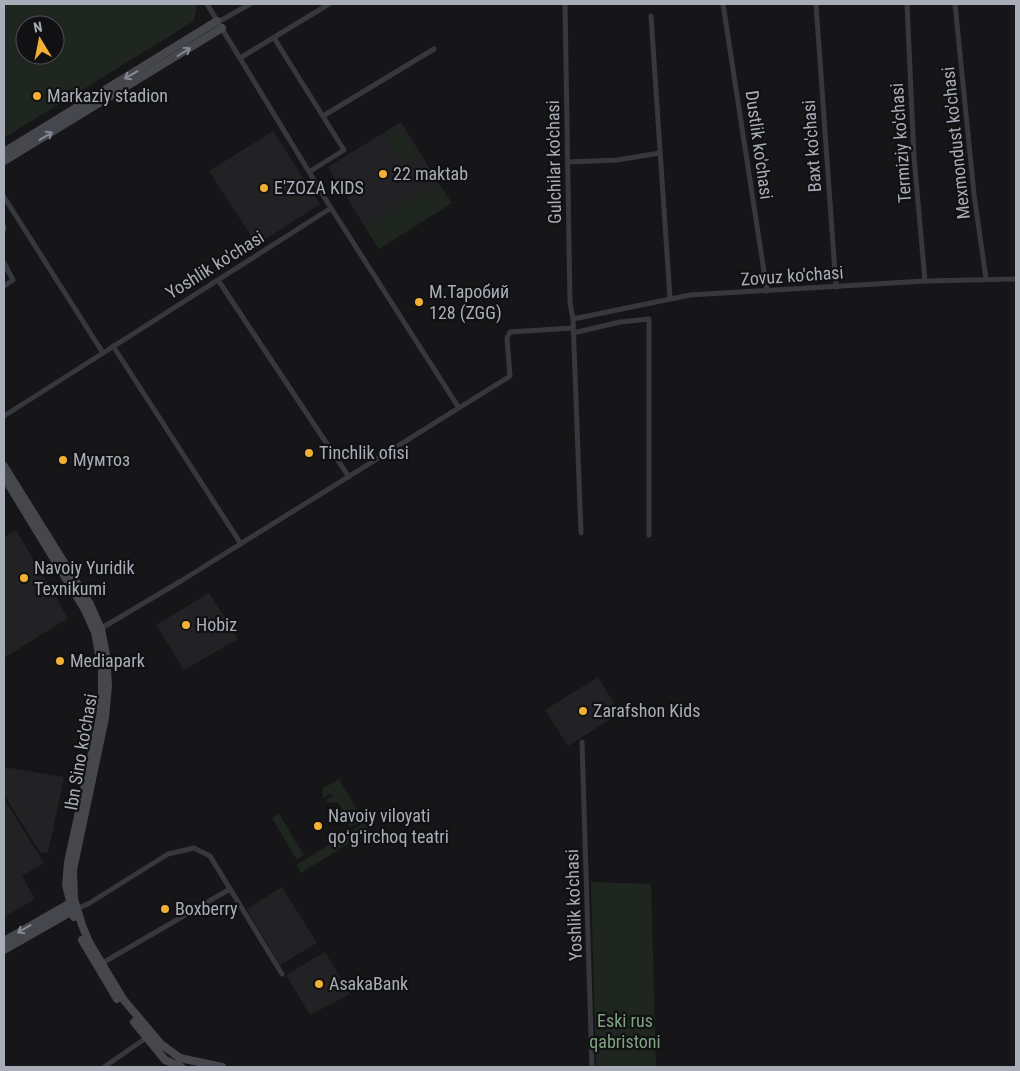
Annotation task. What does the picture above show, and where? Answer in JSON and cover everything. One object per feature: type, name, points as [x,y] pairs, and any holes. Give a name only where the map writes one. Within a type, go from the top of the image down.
[{"type":"main road","points":[[4,152],[219,24]]},
{"type":"main road","points":[[4,161],[219,24]]},
{"type":"main road","points":[[4,466],[90,604],[98,630],[102,669],[100,716],[68,862],[66,885],[85,946],[99,965],[123,1008],[149,1036],[165,1060],[181,1067]]},
{"type":"main road","points":[[4,477],[98,630]]},
{"type":"main road","points":[[4,941],[73,906]]},
{"type":"main road","points":[[4,950],[73,906]]},
{"type":"main road","points":[[149,1036],[180,1058],[222,1067]]},
{"type":"street","points":[[207,4],[331,208],[459,408]]},
{"type":"street","points":[[219,24],[250,4]]},
{"type":"street","points":[[240,58],[330,4]]},
{"type":"street","name":"Gulchilar ko'chasi","points":[[564,4],[570,303],[573,319],[581,533]]},
{"type":"street","name":"Dustlik ko'chasi","points":[[723,4],[767,291]]},
{"type":"street","name":"Baxt ko'chasi","points":[[816,4],[836,287]]},
{"type":"street","name":"Termiziy ko'chasi","points":[[907,4],[914,157],[925,280]]},
{"type":"street","name":"Mexmondust ko'chasi","points":[[955,4],[974,194],[986,279]]},
{"type":"street","points":[[651,16],[670,298]]},
{"type":"street","points":[[274,38],[344,150],[309,172]]},
{"type":"street","points":[[323,116],[434,48]]},
{"type":"street","points":[[568,162],[617,160],[660,153]]},
{"type":"street","points":[[4,197],[102,353]]},
{"type":"street","name":"Yoshlik ko'chasi","points":[[4,416],[331,208]]},
{"type":"street","points":[[4,263],[13,280],[4,286]]},
{"type":"street","name":"Zovuz ko'chasi","points":[[573,319],[670,298],[925,280],[1016,279]]},
{"type":"street","points":[[218,280],[349,477]]},
{"type":"street","points":[[98,630],[241,544],[510,376],[507,338],[510,332],[573,330],[649,319],[649,535]]},
{"type":"street","points":[[114,346],[241,544]]},
{"type":"street","name":"Yoshlik ko'chasi","points":[[582,742],[592,1067]]},
{"type":"street","points":[[73,906],[88,904],[168,854],[194,848],[210,856],[282,974]]},
{"type":"street","points":[[99,965],[230,890]]},
{"type":"street","points":[[104,1067],[149,1036]]},
{"type":"shaded area","name":"22 maktab","points":[[401,122],[438,182],[365,227],[328,167]]},
{"type":"shaded area","name":"E'ZOZA KIDS","points":[[273,131],[320,204],[257,245],[209,171]]},
{"type":"shaded area","name":"Navoiy Yuridik Texnikumi","points":[[16,530],[68,618],[4,658],[4,537]]},
{"type":"shaded area","points":[[209,593],[238,639],[184,670],[156,625]]},
{"type":"shaded area","name":"Zarafshon Kids","points":[[598,677],[620,713],[568,746],[545,710]]},
{"type":"shaded area","points":[[4,767],[64,777],[48,853],[40,852],[4,795]]},
{"type":"shaded area","points":[[4,799],[44,863],[22,876],[35,899],[4,917]]},
{"type":"shaded area","points":[[282,887],[317,943],[280,965],[247,909]]},
{"type":"shaded area","points":[[325,952],[350,994],[310,1015],[286,975]]},
{"type":"green space","name":"Markaziy stadion","points":[[4,4],[196,4],[194,21],[4,138]]},
{"type":"green space","points":[[400,127],[418,156],[404,164],[386,136]]},
{"type":"green space","points":[[438,182],[452,203],[379,249],[365,227]]},
{"type":"green space","points":[[339,779],[363,820],[350,827],[348,822],[358,816],[357,814],[348,819],[338,802],[328,803],[326,800],[333,796],[332,794],[323,798],[322,789]]},
{"type":"green space","points":[[279,814],[304,855],[297,860],[272,818]]},
{"type":"green space","points":[[364,823],[369,831],[301,873],[296,865]]},
{"type":"green space","name":"Eski rus qabristoni","points":[[591,882],[651,884],[656,1067],[596,1067]]},
{"type":"place","name":"Markaziy stadion","points":[[37,96]]},
{"type":"place","name":"22 maktab","points":[[383,174]]},
{"type":"place","name":"E'ZOZA KIDS","points":[[264,188]]},
{"type":"place","name":"М.Таробий 128 (ZGG)","points":[[419,302]]},
{"type":"place","name":"Tinchlik ofisi","points":[[309,453]]},
{"type":"place","name":"Мумтоз","points":[[63,460]]},
{"type":"place","name":"Navoiy Yuridik Texnikumi","points":[[24,578]]},
{"type":"place","name":"Hobiz","points":[[186,625]]},
{"type":"place","name":"Mediapark","points":[[60,661]]},
{"type":"place","name":"Zarafshon Kids","points":[[583,711]]},
{"type":"place","name":"Navoiy viloyati qoʻgʻirchoq teatri","points":[[318,826]]},
{"type":"place","name":"Boxberry","points":[[165,909]]},
{"type":"place","name":"AsakaBank","points":[[319,984]]}]
